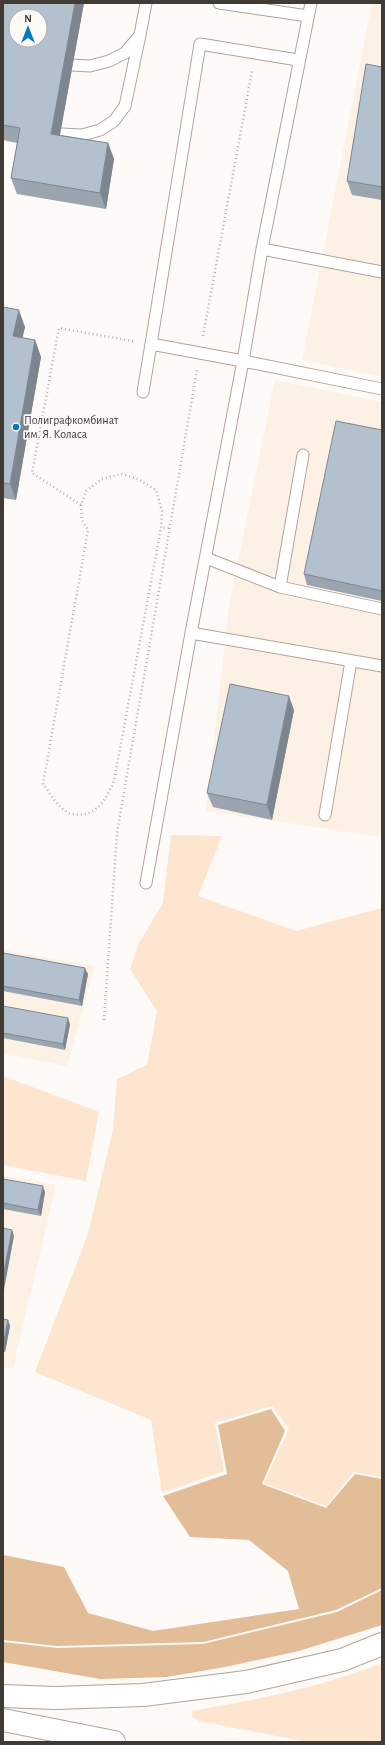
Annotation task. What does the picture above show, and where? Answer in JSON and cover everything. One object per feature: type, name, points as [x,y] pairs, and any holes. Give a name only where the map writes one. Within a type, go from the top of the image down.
[{"type":"main road","points":[[3,1696],[55,1698],[143,1695],[246,1682],[342,1660],[382,1644]]},
{"type":"main road","points":[[3,1720],[114,1742]]},
{"type":"lane","points":[[61,134],[82,135],[100,130],[114,121],[125,106],[146,3]]},
{"type":"lane","points":[[219,3],[308,16]]},
{"type":"lane","points":[[146,883],[243,361],[262,249],[298,60],[311,3]]},
{"type":"lane","points":[[72,65],[90,66],[110,61],[125,53],[140,35]]},
{"type":"lane","points":[[143,392],[200,44],[298,60]]},
{"type":"lane","points":[[262,249],[382,272]]},
{"type":"lane","points":[[151,344],[382,389]]},
{"type":"lane","points":[[280,587],[303,455]]},
{"type":"lane","points":[[206,558],[280,587],[382,608]]},
{"type":"lane","points":[[192,633],[382,666]]},
{"type":"lane","points":[[325,814],[351,661]]},
{"type":"path","points":[[104,1020],[117,833],[169,528],[255,53]]},
{"type":"path","points":[[81,505],[32,473],[59,328],[151,344]]},
{"type":"path","points":[[122,474],[138,479],[156,490],[162,511],[161,528],[114,781],[109,794],[98,808],[82,815],[68,813],[54,800],[43,784],[88,530],[82,520],[81,505],[86,491],[102,479],[122,474]]},
{"type":"path","points":[[161,528],[169,528]]},
{"type":"shaded area","points":[[372,3],[382,3],[382,377],[302,360]]},
{"type":"shaded area","points":[[275,380],[382,402],[382,837],[206,811],[229,605]]},
{"type":"shaded area","points":[[171,835],[222,836],[198,896],[296,931],[382,908],[382,1477],[354,1472],[326,1506],[264,1483],[289,1429],[272,1406],[215,1423],[224,1471],[162,1493],[151,1420],[35,1372],[88,1234],[113,1130],[117,1079],[147,1065],[157,1011],[130,969],[139,943],[163,903]]},
{"type":"shaded area","points":[[3,950],[95,966],[67,1066],[3,1054]]},
{"type":"shaded area","points":[[3,1076],[99,1112],[86,1181],[3,1165]]},
{"type":"shaded area","points":[[3,1175],[56,1185],[13,1369],[3,1367]]},
{"type":"shaded area","points":[[271,1409],[285,1431],[262,1484],[326,1508],[355,1474],[382,1479],[382,1588],[336,1610],[203,1642],[57,1646],[3,1640],[3,1555],[64,1567],[88,1613],[153,1631],[299,1609],[288,1571],[249,1540],[190,1537],[163,1496],[227,1474],[218,1425]]},
{"type":"shaded area","points":[[382,1590],[382,1625],[299,1651],[225,1667],[167,1677],[100,1679],[3,1662],[3,1642],[57,1648],[203,1644],[337,1612]]},
{"type":"shaded area","points":[[382,1663],[382,1742],[307,1742],[199,1721],[192,1717],[192,1711],[312,1686],[359,1672]]},
{"type":"building","points":[[3,3],[75,3],[51,134],[108,143],[100,193],[11,178],[20,128],[3,125]]},
{"type":"building","points":[[366,64],[382,67],[382,187],[347,181]]},
{"type":"building","name":"Полиграфкомбинат им. Я. Коласа","points":[[3,307],[19,310],[13,336],[35,340],[10,484],[3,483]]},
{"type":"building","points":[[336,421],[382,430],[382,591],[304,574]]},
{"type":"building","points":[[230,684],[289,696],[267,805],[207,793]]},
{"type":"building","points":[[3,953],[85,968],[79,1000],[3,986]]},
{"type":"building","points":[[3,1006],[68,1018],[63,1044],[3,1033]]},
{"type":"building","points":[[3,1179],[43,1186],[38,1210],[3,1203]]},
{"type":"building","points":[[3,1228],[12,1230],[3,1277]]},
{"type":"building","points":[[3,1319],[8,1320],[3,1346]]},
{"type":"place","name":"Полиграфкомбинат им. Я. Коласа","points":[[16,427]]}]
